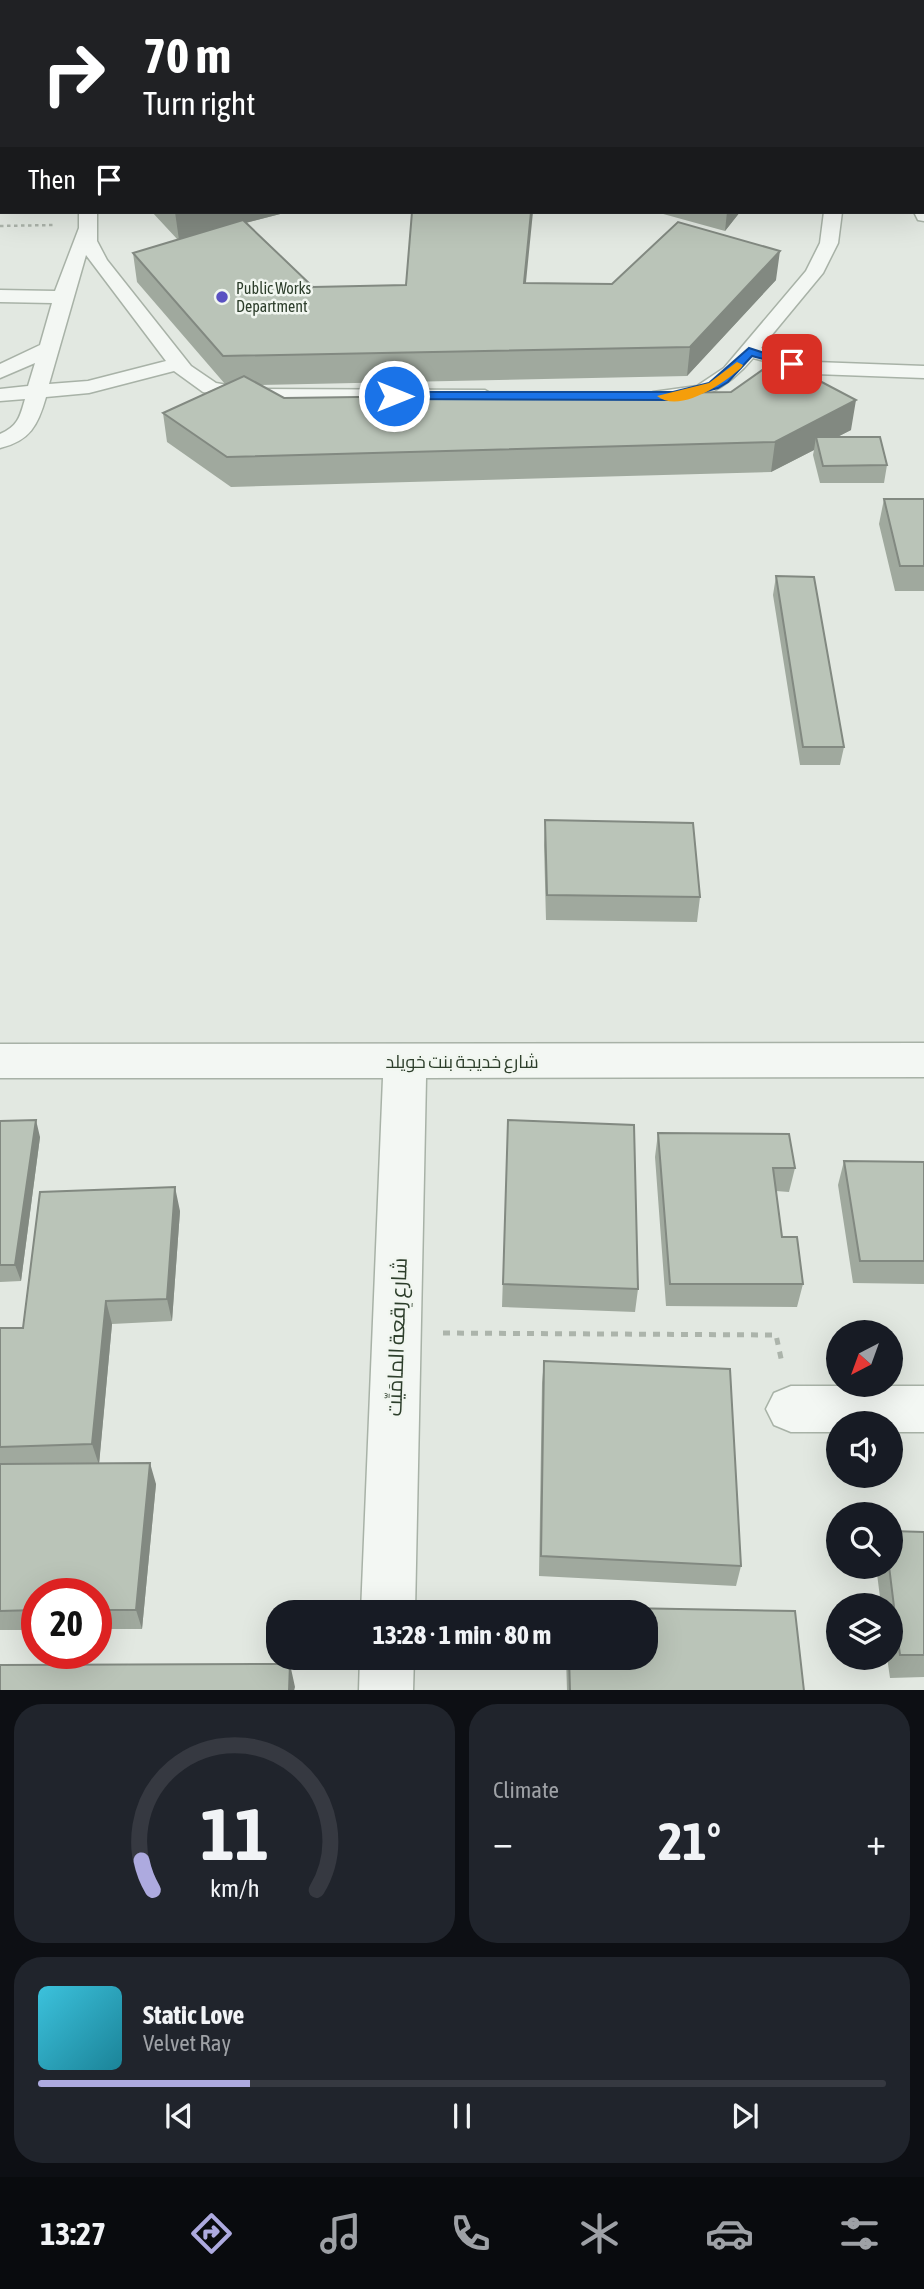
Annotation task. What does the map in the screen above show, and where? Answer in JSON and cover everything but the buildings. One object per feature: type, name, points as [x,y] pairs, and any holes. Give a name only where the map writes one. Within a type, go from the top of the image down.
[{"type":"street","name":"شارع خديجة بنت خويلد","points":[[0,1061],[924,1060]]},
{"type":"street","name":"شارع رِقعة المامَيِّت","points":[[388,1600],[405,1062]]},
{"type":"street","points":[[790,1409],[924,1409]]},
{"type":"street","points":[[386,1690],[387,1670]]},
{"type":"lane","points":[[643,396],[688,395],[724,380],[814,273],[829,243],[833,214]]},
{"type":"lane","points":[[0,442],[25,427],[87,222]]},
{"type":"lane","points":[[87,222],[98,261],[180,363],[200,383],[234,394],[507,396]]},
{"type":"lane","points":[[0,296],[63,297]]},
{"type":"lane","points":[[0,372],[49,348]]},
{"type":"lane","points":[[749,351],[815,368],[924,372]]},
{"type":"lane","points":[[0,395],[99,385],[180,363]]},
{"type":"path","points":[[0,226],[87,222]]},
{"type":"path","points":[[397,1333],[776,1335],[790,1409]]},
{"type":"slow traffic","points":[[663,396],[688,395],[714,386],[724,380],[737,365]]},
{"type":"place","name":"Public Works Department","points":[[222,297]]},
{"type":"route","points":[[394,396],[688,395],[724,380],[749,351],[792,364]]}]
